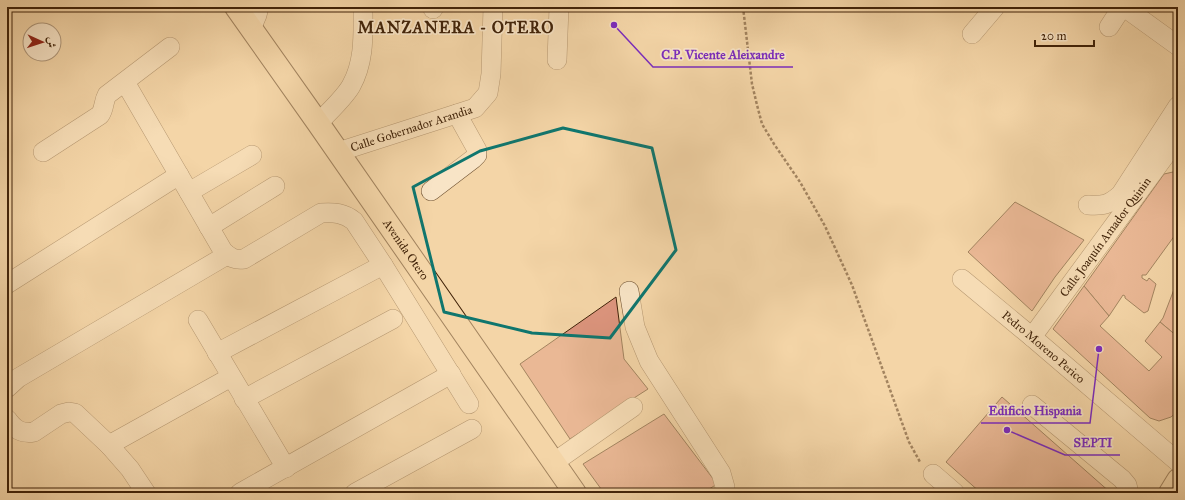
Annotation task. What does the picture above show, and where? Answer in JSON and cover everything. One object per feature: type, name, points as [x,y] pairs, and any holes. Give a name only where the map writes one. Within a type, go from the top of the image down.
[{"type":"main road","name":"Avenida Otero","points":[[236,7],[575,493]]},
{"type":"main road","points":[[1170,493],[1178,480]]},
{"type":"street","points":[[251,29],[259,7]]},
{"type":"street","points":[[318,123],[350,87],[358,72],[362,56],[363,7]]},
{"type":"street","name":"Calle Gobernador Arandia","points":[[338,152],[475,108],[488,93],[491,74],[493,7]]},
{"type":"street","points":[[557,60],[559,7]]},
{"type":"street","points":[[972,34],[995,7]]},
{"type":"street","points":[[1109,27],[1123,7],[1145,13],[1178,46]]},
{"type":"street","points":[[43,152],[100,115],[104,108],[104,99],[107,95],[170,47]]},
{"type":"street","points":[[125,82],[209,227],[227,255],[237,260],[244,259],[321,213],[332,212],[342,214],[354,221],[469,404]]},
{"type":"street","points":[[1088,205],[1100,206],[1112,202],[1121,194],[1178,106]]},
{"type":"street","points":[[431,191],[473,159],[478,150],[457,114]]},
{"type":"street","name":"Calle Joaquín Amador Quinin","points":[[1032,337],[1172,160],[1178,138]]},
{"type":"street","points":[[189,192],[252,155]]},
{"type":"street","points":[[7,284],[179,175]]},
{"type":"street","points":[[209,227],[274,186]]},
{"type":"street","points":[[7,388],[18,378],[227,255]]},
{"type":"street","points":[[217,353],[383,265]]},
{"type":"street","name":"Pedro Moreno Perico","points":[[962,280],[1032,337],[1178,462]]},
{"type":"street","points":[[629,291],[635,327],[649,360],[721,473],[725,487],[724,493]]},
{"type":"street","points":[[244,399],[393,319]]},
{"type":"street","points":[[198,320],[286,468]]},
{"type":"street","points":[[240,493],[451,374]]},
{"type":"street","points":[[109,445],[231,377]]},
{"type":"street","points":[[1032,405],[1122,479],[1127,486],[1129,493]]},
{"type":"street","points":[[554,463],[633,407]]},
{"type":"street","points":[[7,419],[15,428],[22,432],[28,433],[39,429],[61,414],[69,412],[75,413],[109,445],[130,469],[146,493]]},
{"type":"street","points":[[355,493],[472,429]]},
{"type":"street","points":[[933,474],[955,493]]},
{"type":"path","points":[[743,7],[752,84],[762,124],[800,182],[825,226],[852,285],[909,442],[918,460],[933,474]]},
{"type":"highlighted area","points":[[563,128],[652,148],[676,250],[610,338],[532,333],[444,312],[413,187],[480,151]]},
{"type":"building","points":[[1173,172],[1178,176],[1178,231],[1146,275],[1142,275],[1142,278],[1147,281],[1149,278],[1156,284],[1148,311],[1144,313],[1123,295],[1109,316],[1084,286],[1164,174]]},
{"type":"building","points":[[1015,202],[1084,240],[1055,277],[1032,311],[968,252]]},
{"type":"building","points":[[1178,279],[1178,337],[1160,322],[1163,318]]},
{"type":"building","points":[[1084,286],[1109,316],[1100,326],[1149,371],[1162,357],[1145,341],[1160,322],[1178,337],[1178,407],[1177,412],[1171,417],[1159,421],[1150,418],[1053,329]]},
{"type":"building","points":[[616,297],[624,359],[648,389],[570,439],[520,364]]},
{"type":"building","points":[[1002,397],[1111,493],[981,493],[946,462]]},
{"type":"building","points":[[664,414],[717,484],[703,493],[604,493],[583,464]]},
{"type":"place","name":"C.P. Vicente Aleixandre","points":[[614,25]]},
{"type":"place","name":"Edificio Hispania","points":[[1099,349]]},
{"type":"place","name":"SEPTI","points":[[1007,430]]},
{"type":"district","name":"MANZANERA - OTERO","points":[[456,27]]}]
